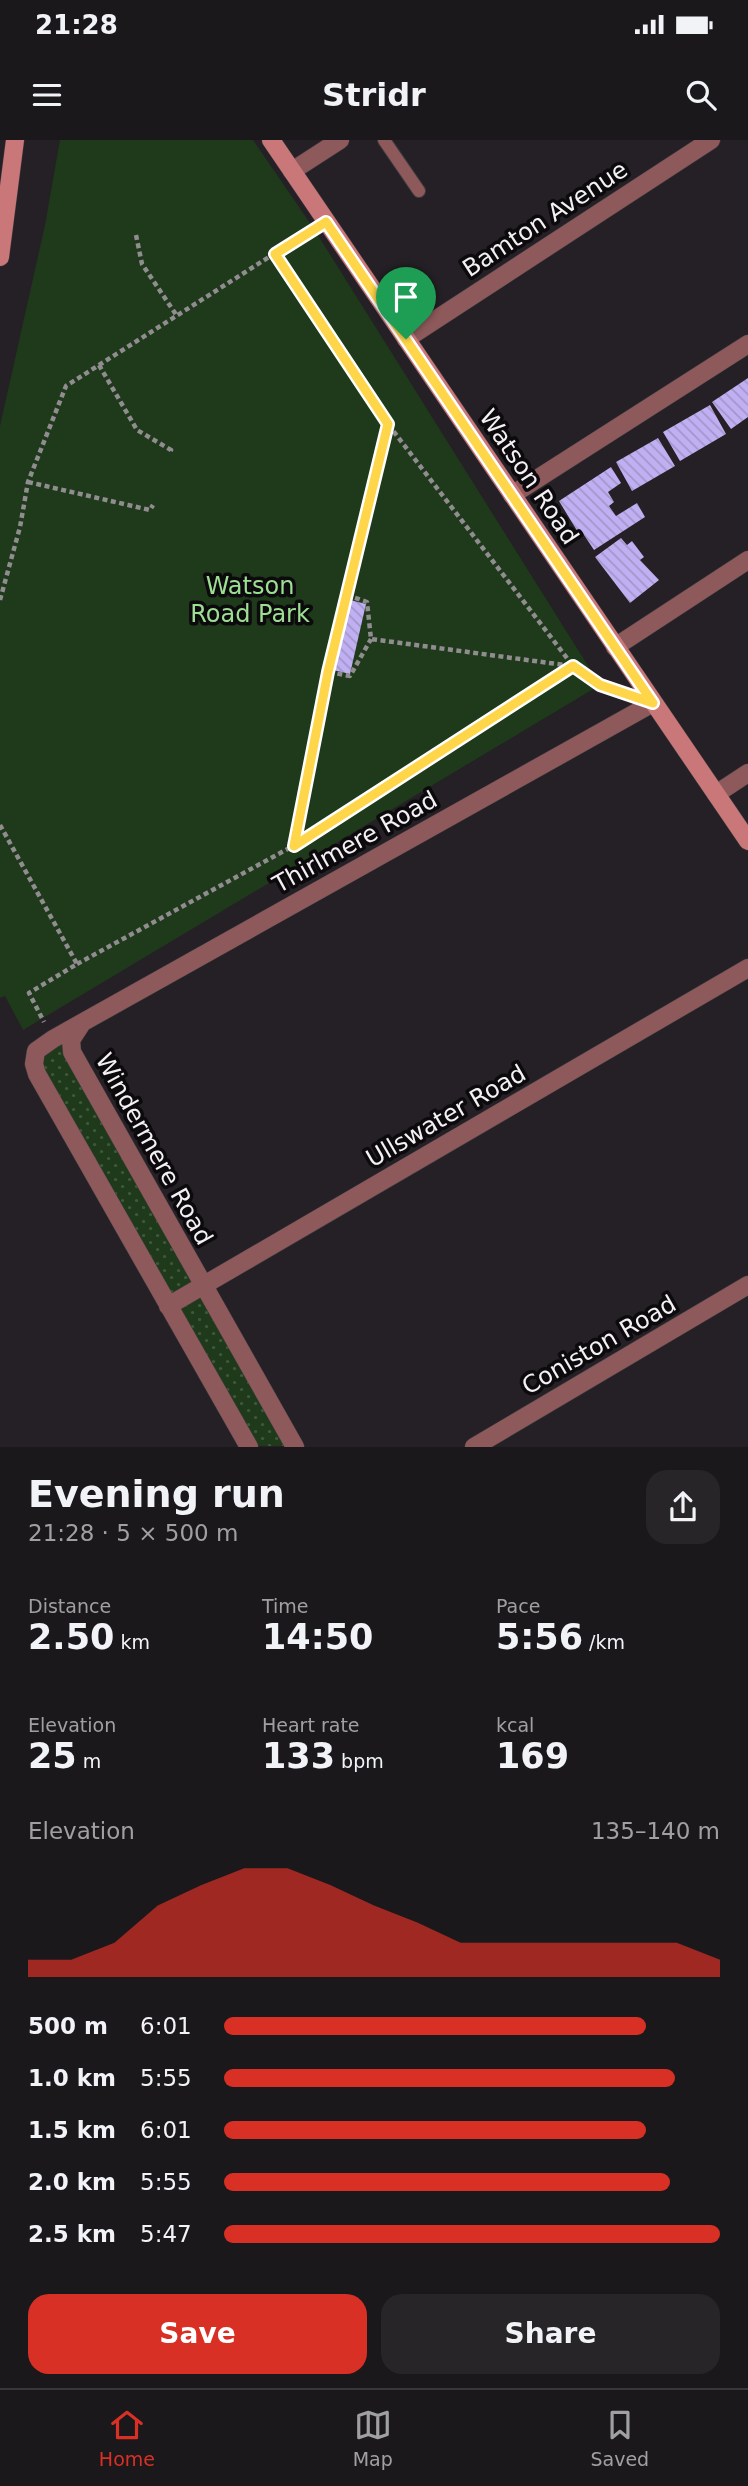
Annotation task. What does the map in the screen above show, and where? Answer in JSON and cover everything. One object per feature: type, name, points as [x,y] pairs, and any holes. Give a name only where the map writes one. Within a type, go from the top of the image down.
[{"type":"street","points":[[0,257],[15,140]]},
{"type":"street","name":"Watson Road","points":[[271,140],[748,841]]},
{"type":"street","points":[[292,171],[340,140]]},
{"type":"street","name":"Bamton Avenue","points":[[406,339],[711,140]]},
{"type":"street","points":[[512,495],[748,344]]},
{"type":"street","points":[[615,647],[748,561]]},
{"type":"street","name":"Thirlmere Road","points":[[82,1023],[653,703]]},
{"type":"street","points":[[716,794],[748,773]]},
{"type":"street","name":"Ullswater Road","points":[[169,1306],[748,968]]},
{"type":"street","points":[[82,1023],[36,1051],[34,1064],[37,1074],[249,1447]]},
{"type":"street","name":"Windermere Road","points":[[82,1023],[71,1040],[72,1052],[295,1447]]},
{"type":"street","name":"Coniston Road","points":[[474,1447],[748,1285]]},
{"type":"lane","points":[[384,140],[419,191]]},
{"type":"path","points":[[0,600],[20,527],[28,482],[66,386],[326,222]]},
{"type":"path","points":[[136,235],[142,264],[177,316]]},
{"type":"path","points":[[275,254],[388,424],[573,666],[600,685],[653,703]]},
{"type":"path","points":[[99,365],[137,430],[171,450],[169,453]]},
{"type":"path","points":[[294,846],[328,672],[388,424]]},
{"type":"path","points":[[28,482],[150,510],[153,505]]},
{"type":"path","points":[[328,672],[350,676],[371,639],[367,602],[347,596]]},
{"type":"path","points":[[371,639],[573,666]]},
{"type":"path","points":[[52,1039],[29,993],[294,846],[573,666]]},
{"type":"path","points":[[0,825],[77,964]]},
{"type":"green space","name":"Watson Road Park","points":[[60,140],[253,140],[314,229],[600,685],[23,1030],[5,996],[0,998],[0,426],[45,225]]},
{"type":"green space","points":[[71,1040],[295,1446],[249,1446],[34,1057]]},
{"type":"building","points":[[748,378],[748,417],[731,429],[712,402]]},
{"type":"building","points":[[710,405],[726,434],[680,461],[663,432]]},
{"type":"building","points":[[658,438],[675,466],[632,491],[616,462]]},
{"type":"building","points":[[611,467],[621,483],[608,492],[614,502],[609,506],[616,516],[637,503],[645,517],[594,550],[582,532],[579,534],[559,501]]},
{"type":"building","points":[[621,538],[627,545],[632,541],[644,557],[640,560],[659,580],[630,603],[595,557]]},
{"type":"building","points":[[350,600],[366,604],[350,674],[333,670]]},
{"type":"route","points":[[326,222],[406,339],[653,703],[600,685],[573,666],[294,846],[328,672],[388,424],[275,254],[326,222]]}]
